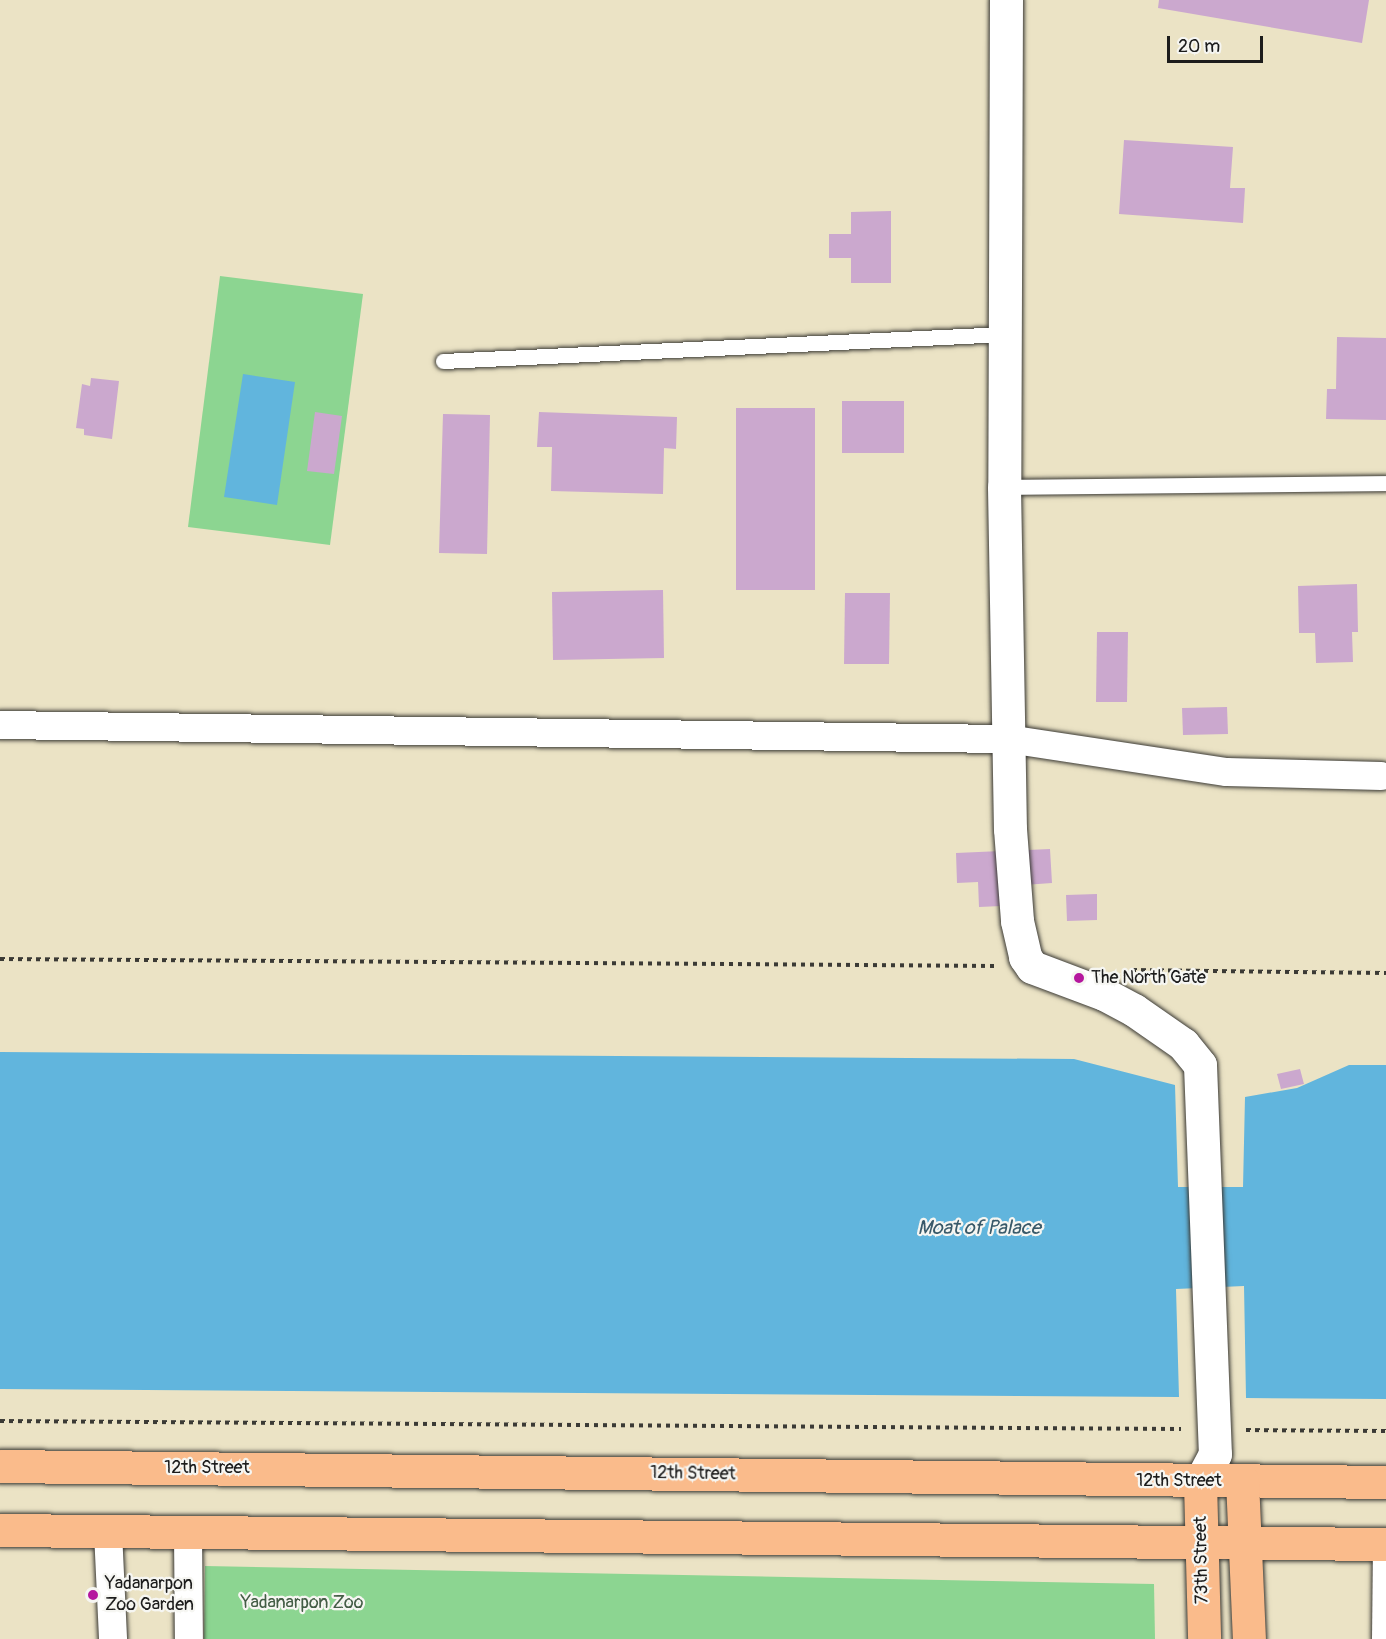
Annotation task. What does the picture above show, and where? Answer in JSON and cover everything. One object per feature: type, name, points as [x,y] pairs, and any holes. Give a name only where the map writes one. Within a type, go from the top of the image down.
[{"type":"main road","name":"12th Street","points":[[0,1467],[1210,1443],[1242,1480],[1386,1482]]},
{"type":"main road","name":"73th Street","points":[[1204,1639],[1202,1543],[1210,1443]]},
{"type":"main road","points":[[1242,1480],[1247,1542],[1249,1639]]},
{"type":"main road","points":[[0,1530],[188,1534],[1383,1544]]},
{"type":"street","points":[[1006,0],[1004,487],[1010,829],[1017,921],[1032,968],[1104,994],[1162,1027],[1193,1055],[1203,1076],[1210,1443]]},
{"type":"street","points":[[0,725],[1008,739],[1227,772],[1381,776]]},
{"type":"street","points":[[108,1532],[113,1639]]},
{"type":"street","points":[[188,1534],[189,1639]]},
{"type":"lane","points":[[443,361],[1006,334]]},
{"type":"lane","points":[[1004,487],[1386,483]]},
{"type":"lane","points":[[1379,1639],[1383,1544]]},
{"type":"path","points":[[0,959],[1032,968]]},
{"type":"path","points":[[1120,970],[1386,973]]},
{"type":"path","points":[[0,1421],[1210,1443],[1386,1431]]},
{"type":"green space","points":[[220,276],[363,294],[330,545],[188,527]]},
{"type":"green space","name":"Yadanarpon Zoo","points":[[205,1566],[1154,1584],[1155,1639],[204,1639]]},
{"type":"water","points":[[243,374],[295,382],[277,505],[224,497]]},
{"type":"water","name":"Moat of Palace","points":[[0,1052],[1074,1059],[1175,1085],[1178,1187],[1243,1187],[1245,1097],[1297,1088],[1349,1065],[1386,1065],[1386,1399],[1246,1398],[1244,1286],[1176,1289],[1179,1397],[0,1389]]},
{"type":"building","points":[[1159,0],[1369,0],[1362,43],[1158,8]]},
{"type":"building","points":[[1124,140],[1233,147],[1230,188],[1245,188],[1243,223],[1119,214]]},
{"type":"building","points":[[891,211],[891,283],[851,283],[851,258],[829,258],[829,234],[851,234],[851,212]]},
{"type":"building","points":[[1337,337],[1386,338],[1386,420],[1326,419],[1327,389],[1336,389]]},
{"type":"building","points":[[91,378],[119,381],[112,439],[84,435],[84,429],[76,428],[82,384],[90,386]]},
{"type":"building","points":[[842,401],[904,401],[904,453],[842,453]]},
{"type":"building","points":[[736,408],[815,408],[815,590],[736,590]]},
{"type":"building","points":[[315,412],[342,416],[334,474],[307,471]]},
{"type":"building","points":[[539,412],[677,417],[676,449],[664,448],[663,494],[551,491],[552,447],[537,447]]},
{"type":"building","points":[[443,414],[490,415],[487,554],[439,553]]},
{"type":"building","points":[[1357,584],[1358,632],[1352,632],[1353,662],[1316,663],[1315,633],[1299,633],[1298,586]]},
{"type":"building","points":[[663,590],[664,658],[553,660],[552,592]]},
{"type":"building","points":[[845,593],[890,593],[889,664],[844,664]]},
{"type":"building","points":[[1097,632],[1128,632],[1127,702],[1096,702]]},
{"type":"building","points":[[1227,707],[1228,734],[1183,735],[1182,708]]},
{"type":"building","points":[[1050,849],[1052,883],[1024,885],[1025,905],[979,907],[978,882],[957,883],[956,853]]},
{"type":"building","points":[[1097,894],[1097,920],[1067,921],[1066,895]]},
{"type":"building","points":[[1300,1069],[1304,1084],[1281,1089],[1277,1074]]},
{"type":"place","name":"The North Gate","points":[[1079,978]]},
{"type":"place","name":"Yadanarpon Zoo Garden","points":[[93,1595]]}]
